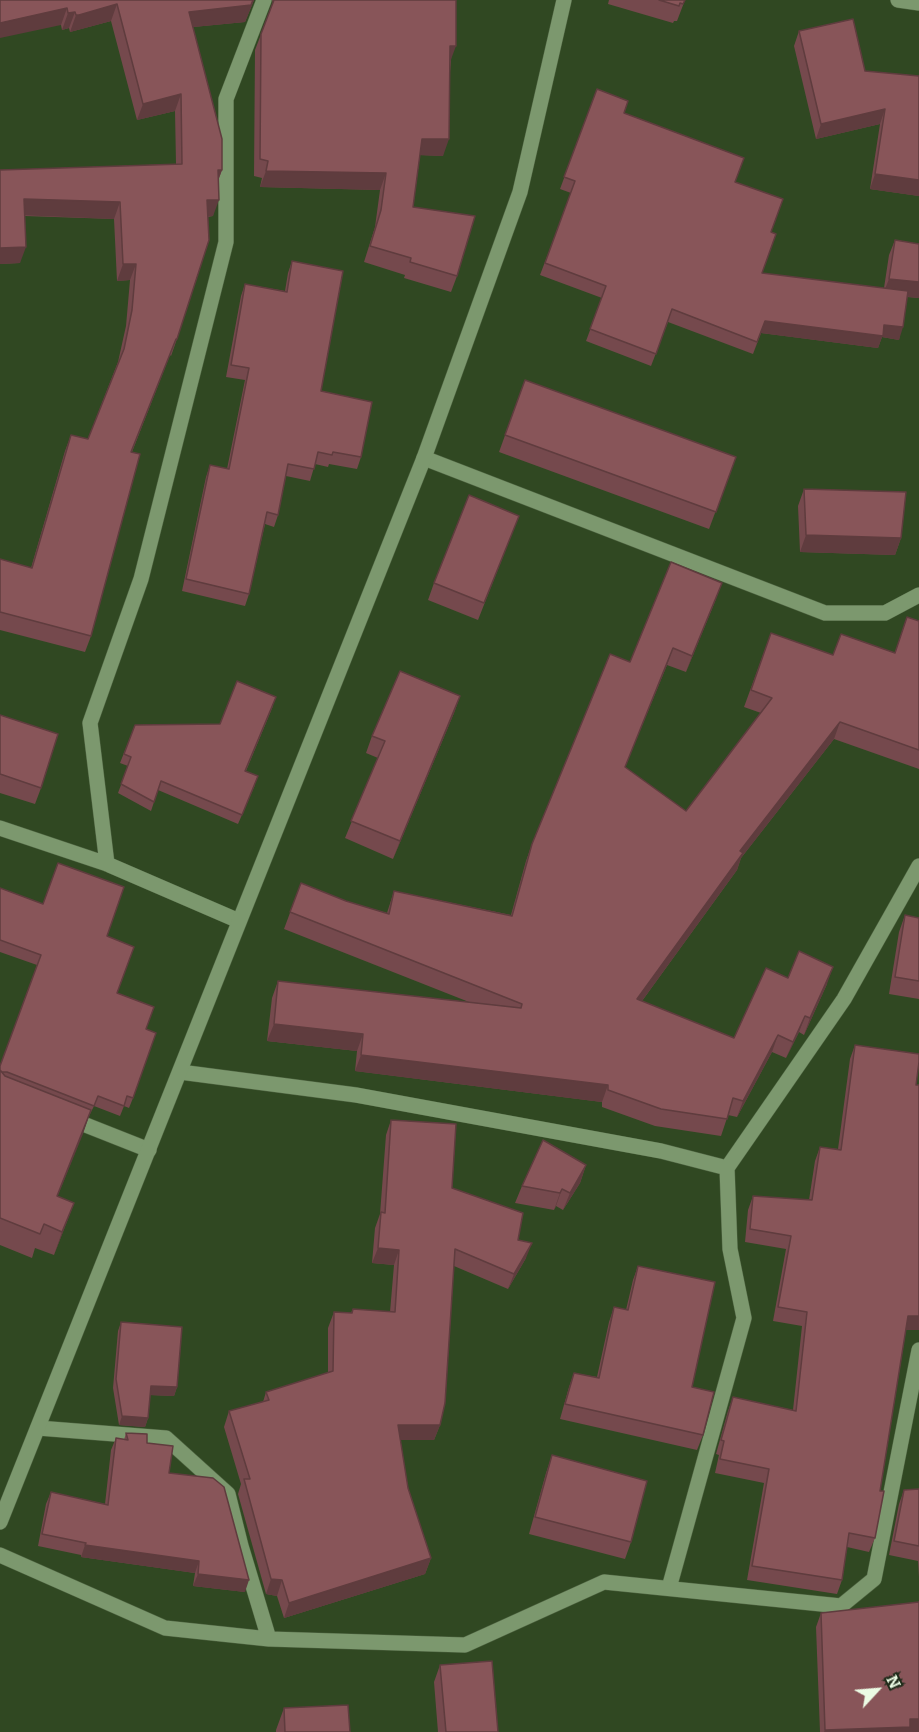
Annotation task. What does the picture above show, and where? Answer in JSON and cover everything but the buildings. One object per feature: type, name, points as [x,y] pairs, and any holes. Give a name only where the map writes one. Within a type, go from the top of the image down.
[{"type":"street","points":[[107,864],[90,723],[141,579],[226,242],[226,99],[264,0]]},
{"type":"street","points":[[0,1522],[424,458],[520,192],[564,0]]},
{"type":"street","points":[[898,0],[919,3]]},
{"type":"street","points":[[424,458],[825,613],[885,613],[919,595]]},
{"type":"street","points":[[0,828],[107,864],[239,921]]},
{"type":"street","points":[[669,1588],[744,1317],[730,1249],[727,1168],[844,999],[919,866]]},
{"type":"street","points":[[180,1071],[356,1095],[661,1151],[727,1168]]},
{"type":"street","points":[[53,1112],[149,1150]]},
{"type":"street","points":[[0,1555],[165,1628],[269,1639],[465,1645],[604,1582],[841,1606],[874,1580],[919,1350]]},
{"type":"street","points":[[38,1428],[166,1437],[228,1494],[240,1546],[269,1639]]}]
